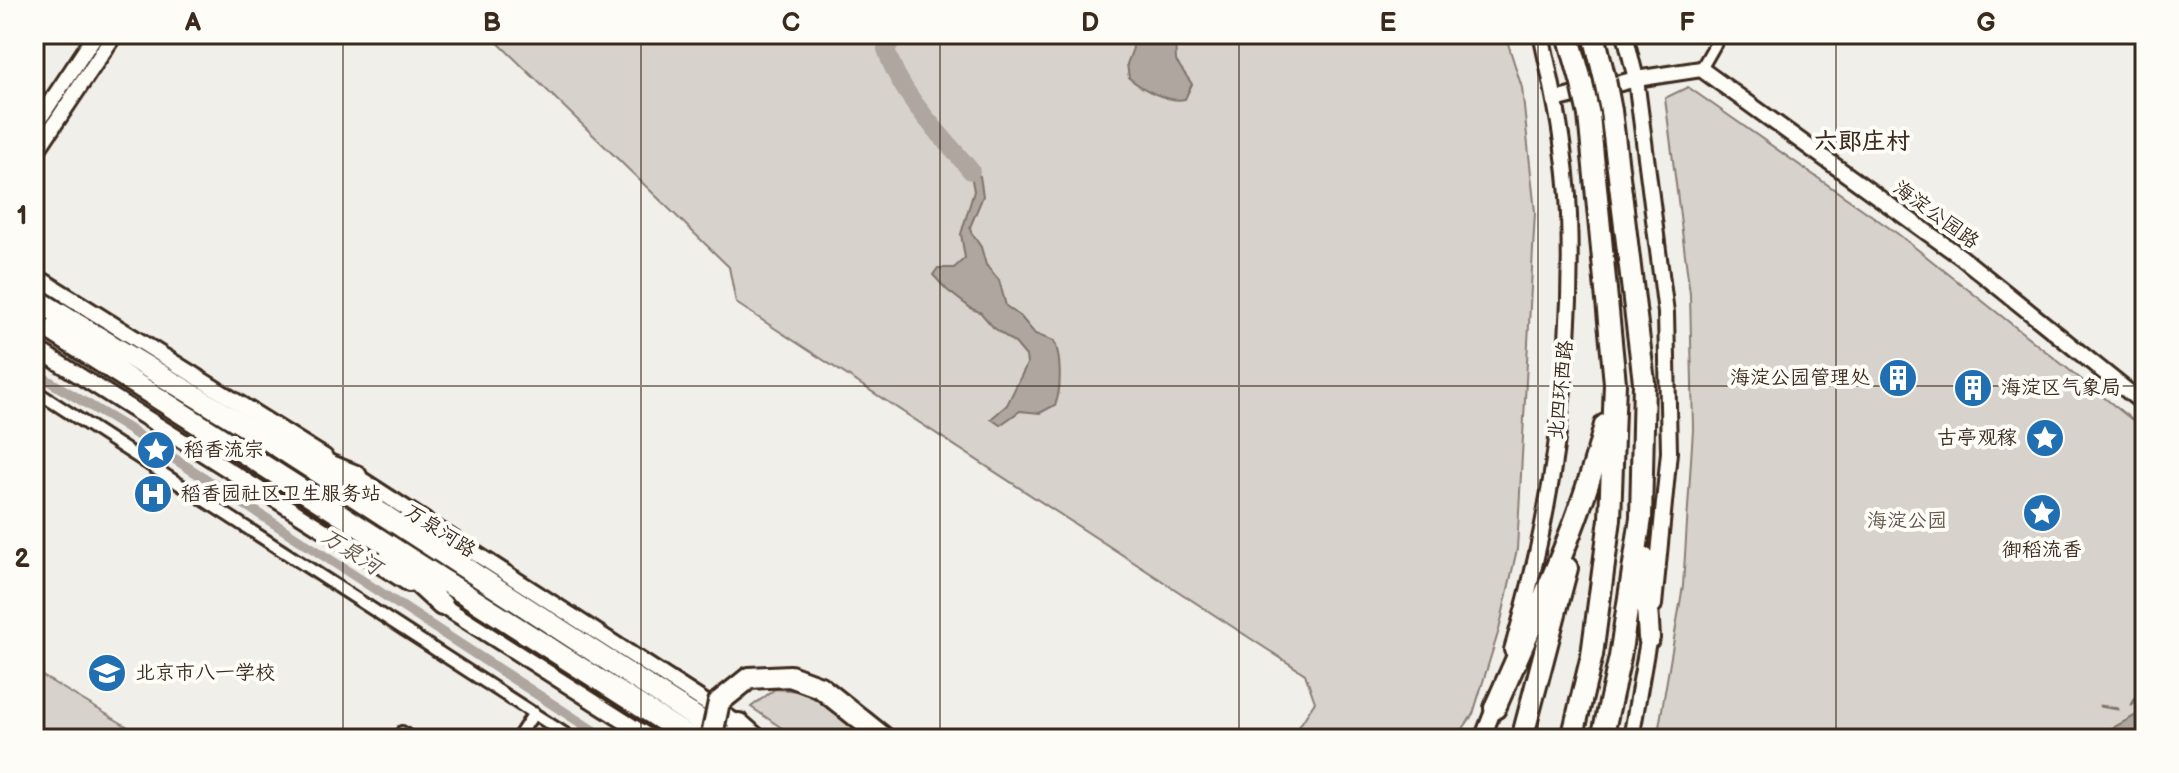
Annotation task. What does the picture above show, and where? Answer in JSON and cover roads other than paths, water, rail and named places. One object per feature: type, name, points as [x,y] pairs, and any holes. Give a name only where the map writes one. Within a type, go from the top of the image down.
[{"type":"highway","points":[[1568,34],[1589,115],[1615,383],[1610,519],[1592,655],[1572,739]]},
{"type":"highway","points":[[1594,34],[1611,111],[1644,382],[1641,518],[1649,638]]},
{"type":"highway","name":"万泉河路","points":[[34,298],[42,317],[352,522],[692,739]]},
{"type":"highway","name":"万泉河路","points":[[42,317],[271,442],[734,731]]},
{"type":"highway","points":[[1522,739],[1615,383]]},
{"type":"highway","points":[[271,442],[356,476]]},
{"type":"highway","points":[[1495,708],[1545,594],[1591,475]]},
{"type":"highway","points":[[1602,739],[1620,657],[1641,518]]},
{"type":"highway","points":[[352,522],[442,605]]},
{"type":"highway","points":[[713,739],[719,702],[749,678],[790,676],[820,687],[885,739]]},
{"type":"highway","points":[[734,731],[756,739]]},
{"type":"street","points":[[34,127],[96,34]]},
{"type":"street","points":[[34,155],[115,34]]},
{"type":"street","name":"北四环西路","points":[[1482,739],[1495,708],[1532,586],[1556,442],[1568,313],[1569,213],[1555,100],[1541,34]]},
{"type":"street","points":[[1625,34],[1636,79],[1666,313],[1669,452],[1659,565],[1631,739]]},
{"type":"street","points":[[1555,100],[1636,79],[1701,69],[1721,34]]},
{"type":"street","name":"海淀公园路","points":[[1701,69],[1961,257],[2145,405]]},
{"type":"street","name":"万泉河路","points":[[34,275],[356,476],[734,731],[762,739]]},
{"type":"street","points":[[42,317],[52,286]]},
{"type":"street","points":[[34,347],[652,739]]},
{"type":"street","points":[[34,390],[573,739]]},
{"type":"street","points":[[1475,739],[1495,708]]},
{"type":"street","points":[[517,739],[534,713]]},
{"type":"street","points":[[402,732],[412,739]]},
{"type":"waterway","points":[[896,34],[886,49],[901,83],[922,114],[971,171]]},
{"type":"waterway","name":"万泉河","points":[[34,372],[124,426],[606,739]]},
{"type":"waterway","points":[[2132,705],[2140,690],[2142,674]]},
{"type":"waterway","points":[[2100,706],[2118,709]]},
{"type":"place","name":"海淀公园管理处","points":[[1898,378]]},
{"type":"place","name":"海淀区气象局","points":[[1973,388]]},
{"type":"place","name":"古亭观稼","points":[[2045,438]]},
{"type":"place","name":"稻香流宗","points":[[156,450]]},
{"type":"place","name":"稻香园社区卫生服务站","points":[[153,494]]},
{"type":"place","name":"御稻流香","points":[[2042,513]]},
{"type":"place","name":"北京市八一学校","points":[[107,673]]},
{"type":"district","name":"六郎庄村","points":[[1862,141]]},
{"type":"park label","name":"海淀公园","points":[[1907,521]]}]
